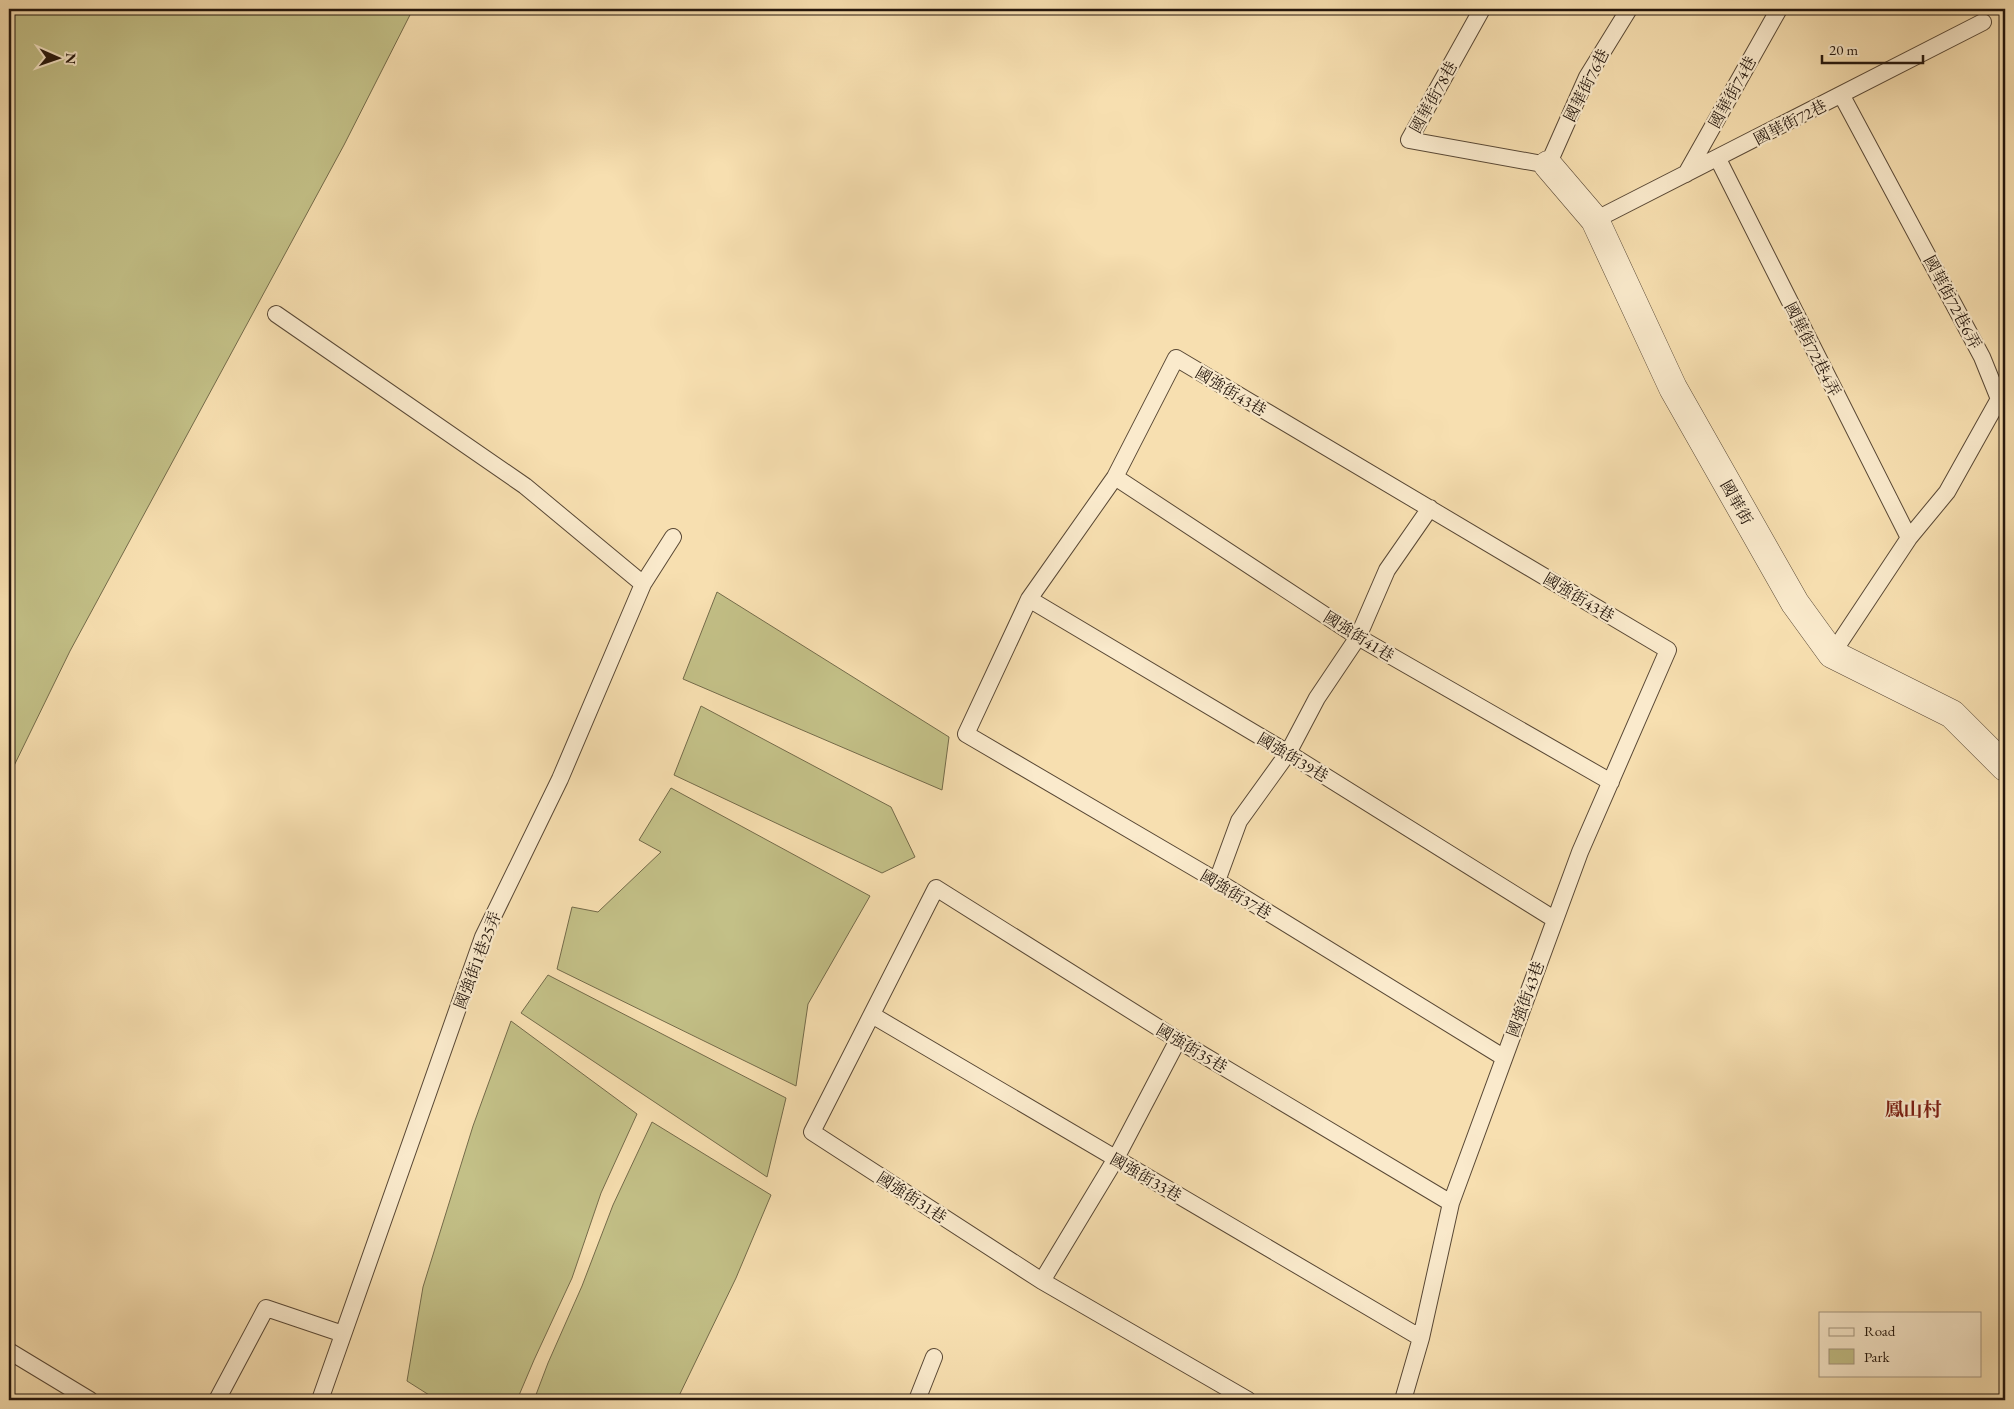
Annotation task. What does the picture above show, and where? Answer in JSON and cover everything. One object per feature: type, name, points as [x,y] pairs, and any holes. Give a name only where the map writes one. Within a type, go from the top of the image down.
[{"type":"street","name":"國華街","points":[[1548,165],[1595,220],[1673,388],[1795,603],[1832,654],[1952,714],[2005,767]]},
{"type":"lane","name":"國華街78巷","points":[[1482,9],[1409,140],[1548,165]]},
{"type":"lane","name":"國華街76巷","points":[[1548,165],[1587,77],[1630,9]]},
{"type":"lane","name":"國華街74巷","points":[[1686,174],[1779,9]]},
{"type":"lane","name":"國華街72巷","points":[[1595,220],[1842,96],[1983,22]]},
{"type":"lane","name":"國華街72巷6弄","points":[[1832,654],[1909,538],[1947,492],[2000,399],[1982,357],[1842,96]]},
{"type":"lane","name":"國華街72巷4弄","points":[[1718,158],[1909,538]]},
{"type":"lane","points":[[276,314],[525,486],[643,584]]},
{"type":"lane","name":"國強街43巷","points":[[966,734],[1029,599],[1115,478],[1176,358],[1668,650],[1580,852],[1503,1057],[1451,1203],[1421,1338],[1403,1400]]},
{"type":"lane","name":"國強街41巷","points":[[1115,478],[1358,637],[1611,782]]},
{"type":"lane","points":[[1216,882],[1239,821],[1288,753],[1317,698],[1358,637],[1387,570],[1430,508]]},
{"type":"lane","name":"國強街1巷25弄","points":[[320,1400],[483,937],[560,779],[643,584],[673,537]]},
{"type":"lane","name":"國強街39巷","points":[[1029,599],[1288,753],[1554,919]]},
{"type":"lane","name":"國強街37巷","points":[[966,734],[1216,882],[1503,1057]]},
{"type":"lane","name":"國強街31巷","points":[[936,888],[812,1132],[1042,1281],[1248,1400]]},
{"type":"lane","name":"國強街35巷","points":[[936,888],[1178,1040],[1451,1203]]},
{"type":"lane","name":"國強街33巷","points":[[872,1015],[1115,1160],[1421,1338]]},
{"type":"lane","points":[[1042,1281],[1115,1160],[1178,1040]]},
{"type":"lane","points":[[217,1400],[266,1308],[343,1334]]},
{"type":"lane","points":[[9,1351],[90,1400]]},
{"type":"lane","points":[[917,1400],[934,1357]]},
{"type":"green space","points":[[9,9],[413,9],[344,145],[70,651],[9,776]]},
{"type":"green space","points":[[717,592],[949,737],[942,790],[683,679]]},
{"type":"green space","points":[[701,706],[891,807],[915,857],[882,873],[674,775]]},
{"type":"green space","points":[[671,788],[870,896],[808,1004],[796,1086],[557,969],[572,907],[598,912],[661,852],[639,840]]},
{"type":"green space","points":[[548,975],[786,1098],[767,1177],[521,1013]]},
{"type":"green space","points":[[511,1021],[637,1114],[601,1193],[572,1278],[517,1400],[437,1400],[407,1381],[423,1287],[473,1126]]},
{"type":"green space","points":[[652,1122],[771,1195],[736,1278],[677,1400],[534,1400],[582,1286],[613,1205]]},
{"type":"district","name":"鳳山村","points":[[1913,1109]]}]
